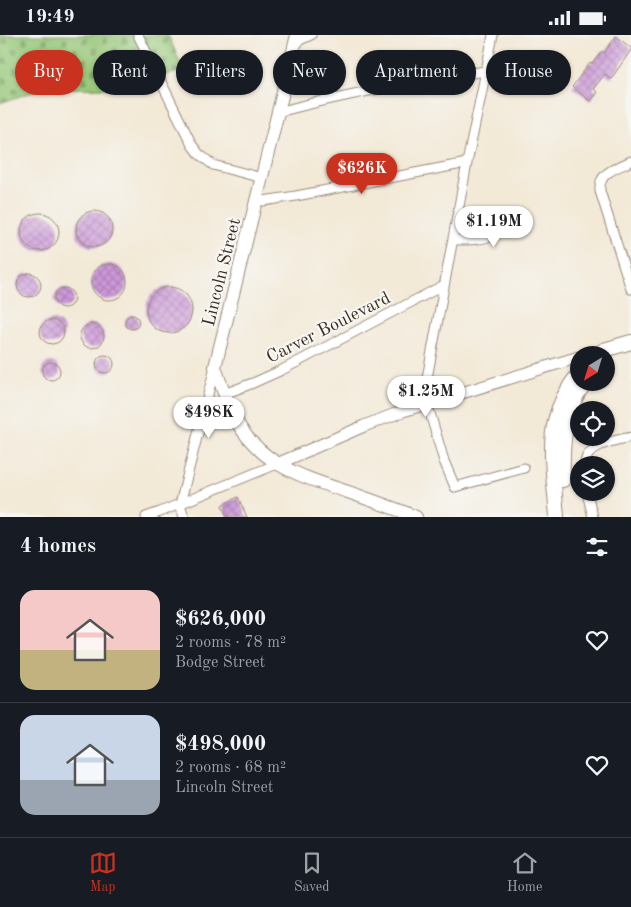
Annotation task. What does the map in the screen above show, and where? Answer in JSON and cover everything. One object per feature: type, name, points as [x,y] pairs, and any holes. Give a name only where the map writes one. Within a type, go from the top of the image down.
[{"type":"main road","name":"Lincoln Street","points":[[215,367],[296,39]]},
{"type":"main road","points":[[615,349],[631,342]]},
{"type":"main road","points":[[215,367],[224,394],[241,427],[259,449],[277,464],[304,477],[388,505],[416,517]]},
{"type":"main road","points":[[557,517],[553,451],[554,428],[558,411],[570,387]]},
{"type":"main road","points":[[566,517],[563,470],[564,438],[568,414],[579,391]]},
{"type":"street","points":[[138,35],[192,145],[199,154],[213,165],[262,178]]},
{"type":"street","points":[[296,39],[311,35]]},
{"type":"street","points":[[490,50],[492,35]]},
{"type":"street","points":[[278,112],[348,95],[486,71],[425,389],[427,403],[444,461],[455,487],[524,468]]},
{"type":"street","points":[[631,161],[606,173],[601,181],[600,191],[631,289]]},
{"type":"street","points":[[257,200],[263,201],[296,196],[467,163]]},
{"type":"street","points":[[453,240],[476,240],[491,237],[520,216]]},
{"type":"street","name":"Carver Boulevard","points":[[224,394],[282,369],[444,285]]},
{"type":"street","points":[[146,517],[377,421],[427,403],[570,360]]},
{"type":"street","name":"Lincoln Street","points":[[180,504],[215,367]]},
{"type":"street","points":[[587,456],[597,447],[631,437]]},
{"type":"street","points":[[589,501],[593,517]]},
{"type":"street","points":[[180,504],[184,517]]},
{"type":"green space","points":[[0,35],[168,35],[176,53],[176,73],[166,75],[166,50],[93,50],[93,88],[83,88],[83,50],[15,50],[15,95],[24,95],[0,103]]},
{"type":"building","points":[[616,36],[631,50],[611,79],[605,74],[593,89],[597,92],[590,101],[572,87],[590,63],[592,64],[602,51],[604,53]]},
{"type":"building","points":[[94,211],[101,212],[107,216],[111,222],[111,236],[107,242],[101,246],[94,247],[87,246],[81,242],[77,236],[76,229],[77,222],[81,216],[87,212]]},
{"type":"building","points":[[40,213],[53,219],[59,232],[53,245],[40,251],[27,245],[21,232],[27,219]]},
{"type":"building","points":[[109,264],[122,269],[127,282],[122,295],[109,300],[96,295],[91,282],[96,269]]},
{"type":"building","points":[[29,273],[37,277],[41,285],[37,293],[29,297],[21,293],[17,285],[21,277]]},
{"type":"building","points":[[165,287],[173,287],[182,291],[188,297],[192,310],[188,323],[182,329],[173,333],[165,333],[156,329],[150,323],[146,314],[146,306],[150,297],[156,291]]},
{"type":"building","points":[[64,288],[71,291],[74,298],[71,305],[64,308],[57,305],[54,298],[57,291]]},
{"type":"building","points":[[129,315],[135,315],[139,322],[135,329],[129,329],[125,325],[125,319]]},
{"type":"building","points":[[52,320],[57,321],[63,327],[63,337],[57,343],[52,344],[47,343],[41,337],[40,332],[41,327],[47,321]]},
{"type":"building","points":[[92,324],[100,328],[104,336],[100,344],[92,348],[84,344],[80,336],[84,328]]},
{"type":"building","points":[[105,355],[111,358],[114,364],[111,370],[105,373],[99,370],[96,364],[99,358]]},
{"type":"building","points":[[51,362],[57,365],[60,371],[57,377],[51,380],[45,377],[42,371],[45,365]]},
{"type":"building","points":[[238,497],[247,517],[227,517],[222,505]]}]
